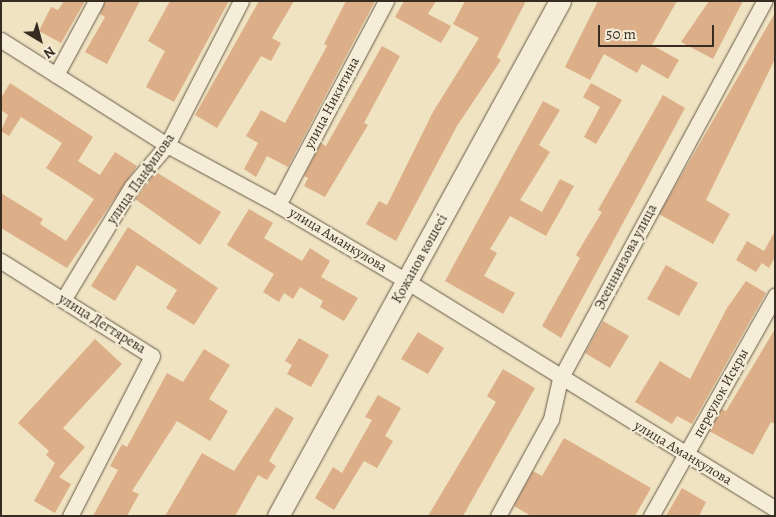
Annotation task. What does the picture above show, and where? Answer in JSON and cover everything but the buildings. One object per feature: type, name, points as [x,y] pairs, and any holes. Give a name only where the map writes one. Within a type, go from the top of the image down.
[{"type":"main road","name":"Қожанов көшесі","points":[[278,516],[408,282],[560,1]]},
{"type":"street","points":[[56,75],[96,1]]},
{"type":"street","name":"улица Панфилова","points":[[63,300],[132,186],[167,145],[241,1]]},
{"type":"street","name":"улица Никитина","points":[[278,204],[386,1]]},
{"type":"street","name":"Эсенниязова улица","points":[[498,516],[551,418],[560,378],[764,1]]},
{"type":"street","name":"улица Аманкулова","points":[[1,40],[167,145],[278,204],[408,282],[560,378],[775,509]]},
{"type":"street","name":"улица Дегтярева","points":[[1,260],[152,356],[70,516]]},
{"type":"street","name":"переулок Искры","points":[[652,516],[775,296]]}]
